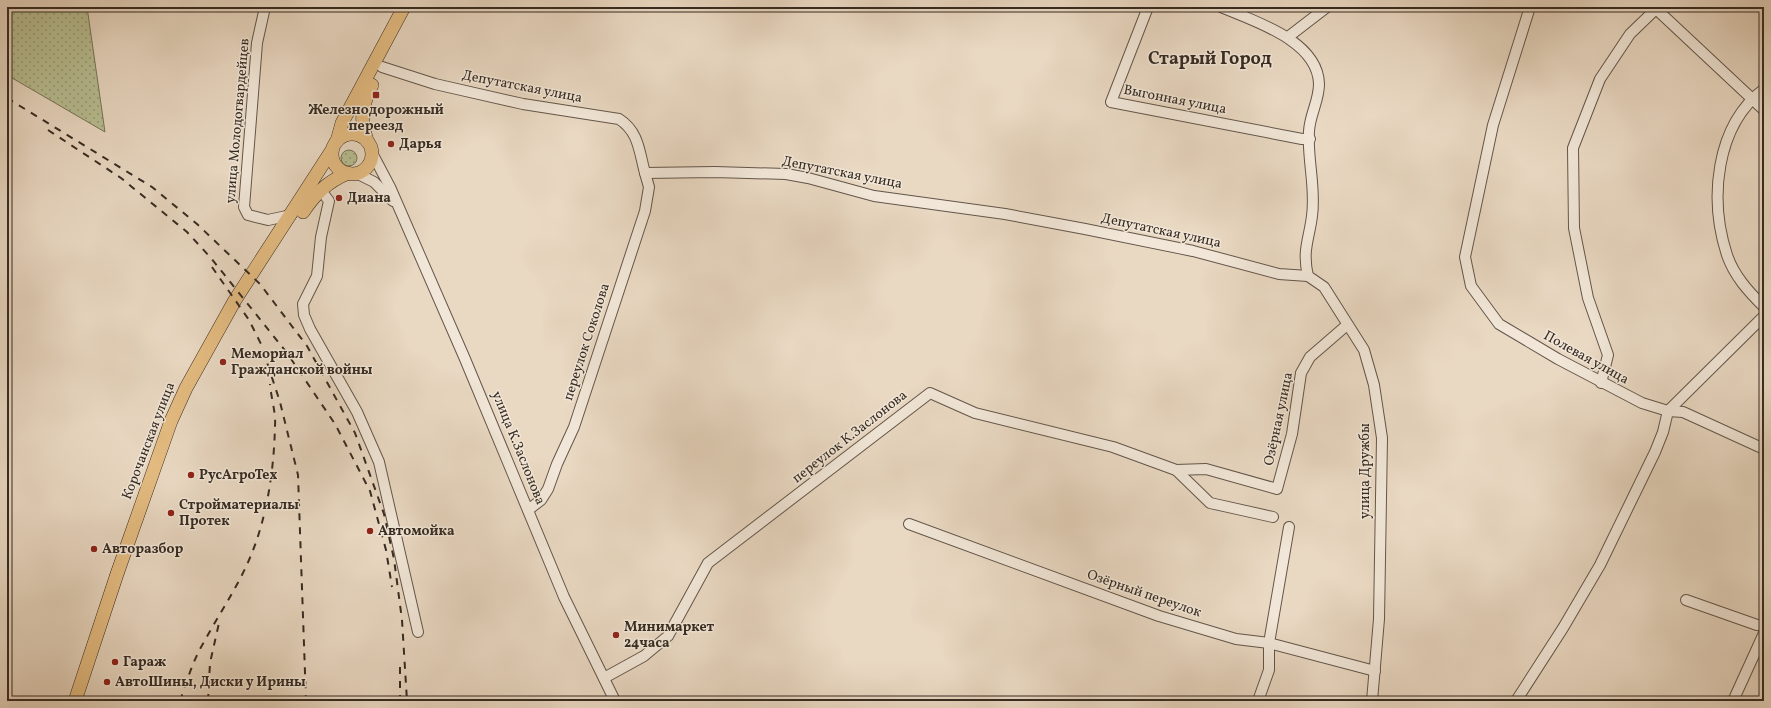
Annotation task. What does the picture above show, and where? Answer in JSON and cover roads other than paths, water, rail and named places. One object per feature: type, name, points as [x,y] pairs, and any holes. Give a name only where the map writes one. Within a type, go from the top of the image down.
[{"type":"main road","name":"Корочанская улица","points":[[75,701],[110,593],[171,421],[186,388],[235,300],[334,145],[342,124],[404,7]]},
{"type":"main road","points":[[369,146],[358,135],[345,135],[334,145],[332,159],[335,165],[342,171],[352,173],[368,165],[369,146],[363,126],[363,105],[412,7]]},
{"type":"main road","name":"Корочанская улица","points":[[82,701],[122,576],[178,423],[192,391],[244,299],[320,189],[352,173]]},
{"type":"street","name":"улица Молодогвардейцев","points":[[265,7],[257,43],[244,207],[248,215],[268,220],[291,214]]},
{"type":"street","name":"Выгонная улица","points":[[1148,7],[1111,102],[1302,139],[1310,139]]},
{"type":"street","points":[[1221,7],[1288,37],[1310,59],[1319,82],[1318,101],[1313,108],[1310,126],[1313,176],[1312,216],[1304,260],[1308,276]]},
{"type":"street","points":[[1288,37],[1327,7]]},
{"type":"street","name":"Полевая улица","points":[[1530,7],[1493,125],[1466,257],[1471,286],[1499,324],[1538,348],[1601,383],[1642,403],[1668,411],[1683,412],[1764,449]]},
{"type":"street","points":[[1601,383],[1608,355],[1588,298],[1574,228],[1573,148],[1600,79],[1630,34],[1656,8],[1764,110]]},
{"type":"street","name":"Депутатская улица","points":[[382,67],[435,84],[523,104],[619,119],[629,126],[636,137],[645,173],[715,172],[786,174],[808,178],[874,196],[1005,214],[1186,249],[1279,274],[1308,276]]},
{"type":"street","points":[[1764,89],[1751,99],[1731,129],[1718,172],[1718,212],[1727,256],[1745,288],[1764,307]]},
{"type":"street","name":"улица К.Заслонова","points":[[369,146],[390,187],[465,358],[564,597],[615,701]]},
{"type":"street","name":"улица К.Заслонова","points":[[352,173],[374,182],[397,205]]},
{"type":"street","name":"переулок Соколова","points":[[528,510],[541,500],[548,489],[557,464],[577,420],[645,211],[649,187],[645,173]]},
{"type":"street","points":[[320,189],[329,201],[321,237],[317,276],[304,304],[304,315],[310,329],[357,412],[379,462],[418,632]]},
{"type":"street","name":"улица Дружбы","points":[[1308,276],[1324,287],[1364,350],[1374,385],[1382,438],[1378,619],[1372,701]]},
{"type":"street","points":[[1516,701],[1563,628],[1600,565],[1655,452],[1663,432],[1668,411],[1764,316]]},
{"type":"street","name":"Озёрная улица","points":[[1277,489],[1292,434],[1301,373],[1310,358],[1347,325]]},
{"type":"street","name":"переулок К.Заслонова","points":[[604,678],[644,656],[668,636],[708,563],[930,393],[975,413],[1113,447],[1176,470],[1206,470],[1277,489]]},
{"type":"street","name":"переулок К.Заслонова","points":[[1176,470],[1210,503],[1273,517]]},
{"type":"street","name":"Озёрный переулок","points":[[909,524],[1159,616],[1236,639],[1269,644],[1375,671]]},
{"type":"street","points":[[1258,701],[1269,670],[1269,644],[1289,527]]},
{"type":"street","points":[[1686,600],[1757,625],[1764,625]]},
{"type":"street","points":[[1733,701],[1764,633]]},
{"type":"railway","points":[[7,98],[152,187],[197,224],[260,284],[307,346],[355,433],[384,514],[394,559],[402,620],[407,701]]},
{"type":"railway","points":[[48,130],[121,178],[187,232],[211,258],[287,353],[335,424],[370,491],[386,550],[392,587]]},
{"type":"railway","points":[[212,267],[249,320],[261,344],[280,402],[298,475],[306,701]]},
{"type":"railway","points":[[180,701],[190,671],[197,656],[244,570],[261,528],[273,460],[275,416],[270,384]]},
{"type":"railway","points":[[208,701],[210,663],[219,623]]},
{"type":"railway","points":[[400,667],[400,701]]},
{"type":"place","name":"Железнодорожный переезд","points":[[376,95]]},
{"type":"place","name":"Дарья","points":[[391,144]]},
{"type":"place","name":"Диана","points":[[339,198]]},
{"type":"place","name":"Мемориал Гражданской войны","points":[[223,362]]},
{"type":"place","name":"РусАгроТех","points":[[191,475]]},
{"type":"place","name":"Стройматериалы Протек","points":[[171,513]]},
{"type":"place","name":"Автомойка","points":[[370,531]]},
{"type":"place","name":"Авторазбор","points":[[94,549]]},
{"type":"place","name":"Минимаркет 24часа","points":[[616,635]]},
{"type":"place","name":"Гараж","points":[[115,662]]},
{"type":"place","name":"АвтоШины, Диски у Ирины","points":[[107,682]]},
{"type":"district","name":"Старый Город","points":[[1210,59]]}]
